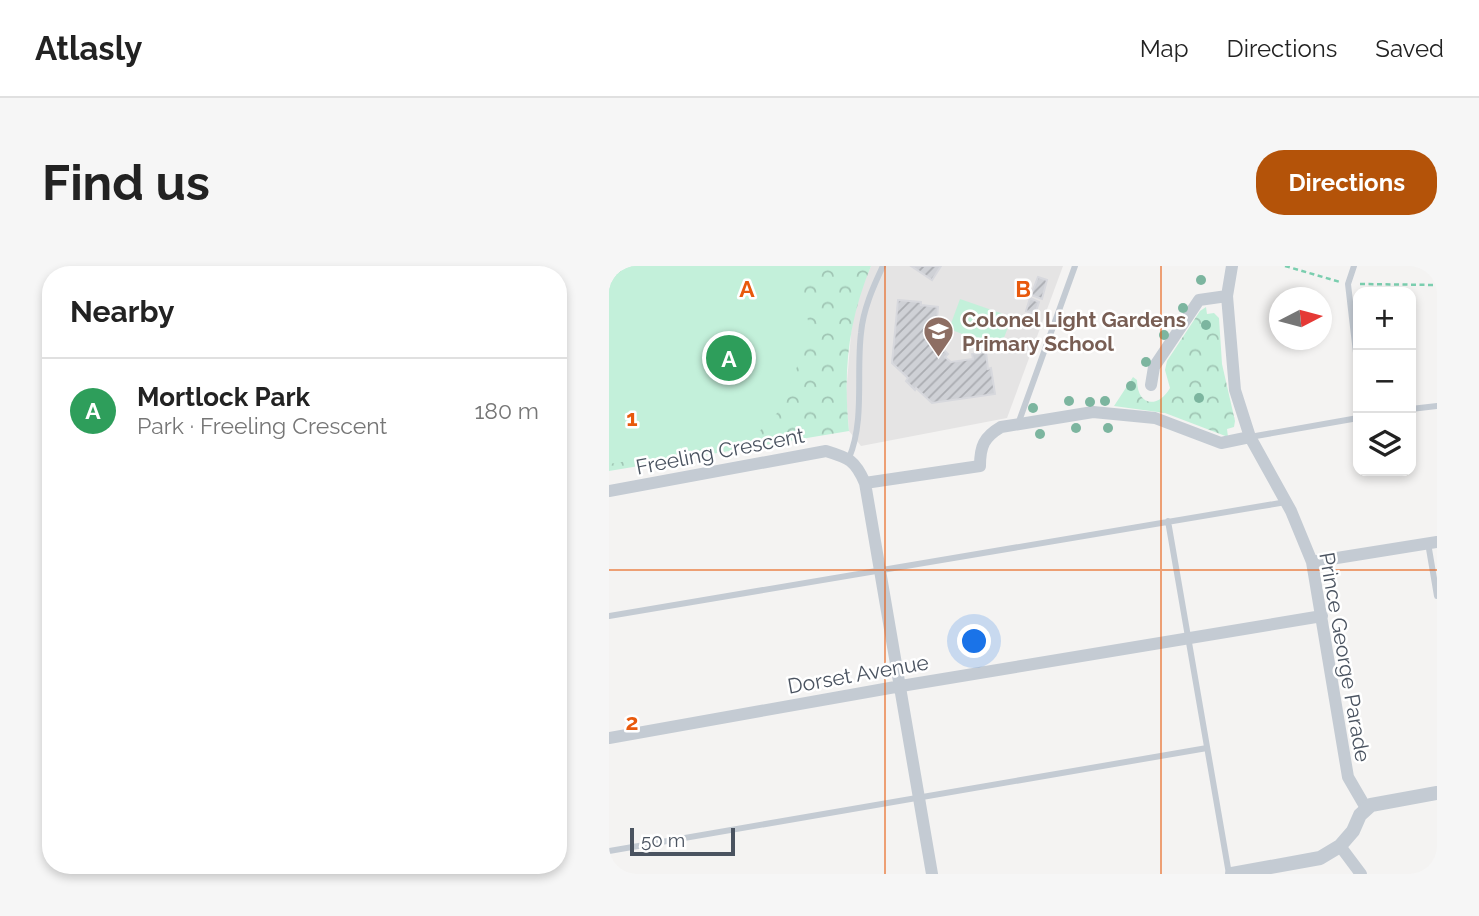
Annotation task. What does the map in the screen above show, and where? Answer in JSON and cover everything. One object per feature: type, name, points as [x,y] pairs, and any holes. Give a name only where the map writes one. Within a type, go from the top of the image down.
[{"type":"street","name":"Prince George Parade","points":[[1232,266],[1227,296],[1235,390],[1250,437],[1286,502],[1312,562],[1348,776],[1366,808]]},
{"type":"street","points":[[1151,385],[1154,367],[1199,300],[1227,296]]},
{"type":"street","points":[[865,483],[980,466],[982,443],[989,433],[1001,427],[1093,412],[1155,418],[1221,443],[1250,437]]},
{"type":"street","name":"Freeling Crescent","points":[[609,491],[826,451],[849,458]]},
{"type":"street","points":[[849,458],[859,468],[865,483],[932,874]]},
{"type":"street","points":[[1312,562],[1433,542]]},
{"type":"street","name":"Dorset Avenue","points":[[609,738],[1322,616]]},
{"type":"street","points":[[1230,874],[1309,861],[1330,853],[1353,831],[1366,808],[1371,805],[1437,793]]},
{"type":"street","points":[[1340,846],[1361,874]]},
{"type":"lane","points":[[849,458],[857,432],[861,332],[865,312],[883,266]]},
{"type":"lane","points":[[1018,424],[1075,266]]},
{"type":"lane","points":[[1354,266],[1348,284],[1356,350]]},
{"type":"lane","points":[[1416,409],[1437,405]]},
{"type":"lane","points":[[1250,437],[1353,419]]},
{"type":"lane","points":[[609,616],[1286,502]]},
{"type":"lane","points":[[1168,521],[1230,874]]},
{"type":"lane","points":[[1433,542],[1437,596]]},
{"type":"lane","points":[[609,851],[1207,748]]},
{"type":"shaded area","name":"Colonel Light Gardens Primary School","points":[[871,266],[1063,266],[1007,418],[861,446],[849,431],[846,394],[852,322],[858,296]]},
{"type":"green space","points":[[609,266],[871,266],[857,307],[849,347],[849,431],[609,471]]},
{"type":"green space","points":[[609,266],[800,266],[810,335],[779,411],[749,442],[609,464]]},
{"type":"green space","points":[[960,299],[1012,317],[1000,348],[949,329]]},
{"type":"green space","points":[[1206,307],[1207,314],[1214,313],[1219,318],[1222,364],[1235,421],[1234,427],[1227,429],[1228,437],[1165,413],[1114,406],[1133,377],[1137,380],[1140,395],[1149,402],[1165,395],[1170,388],[1165,370],[1167,361],[1200,311]]},
{"type":"building","points":[[911,266],[941,266],[932,280]]},
{"type":"building","points":[[1038,277],[1047,280],[1042,299],[1031,295]]},
{"type":"building","points":[[1030,298],[1039,302],[1035,314],[1026,311]]},
{"type":"building","points":[[898,300],[938,307],[937,320],[930,320],[928,341],[936,348],[939,345],[948,354],[945,357],[951,362],[973,359],[972,354],[986,352],[995,394],[932,403],[916,388],[915,390],[906,381],[908,378],[892,363]]},
{"type":"place","name":"Mortlock Park","points":[[729,358]]},
{"type":"place","name":"Colonel Light Gardens Primary School","points":[[939,358]]}]
